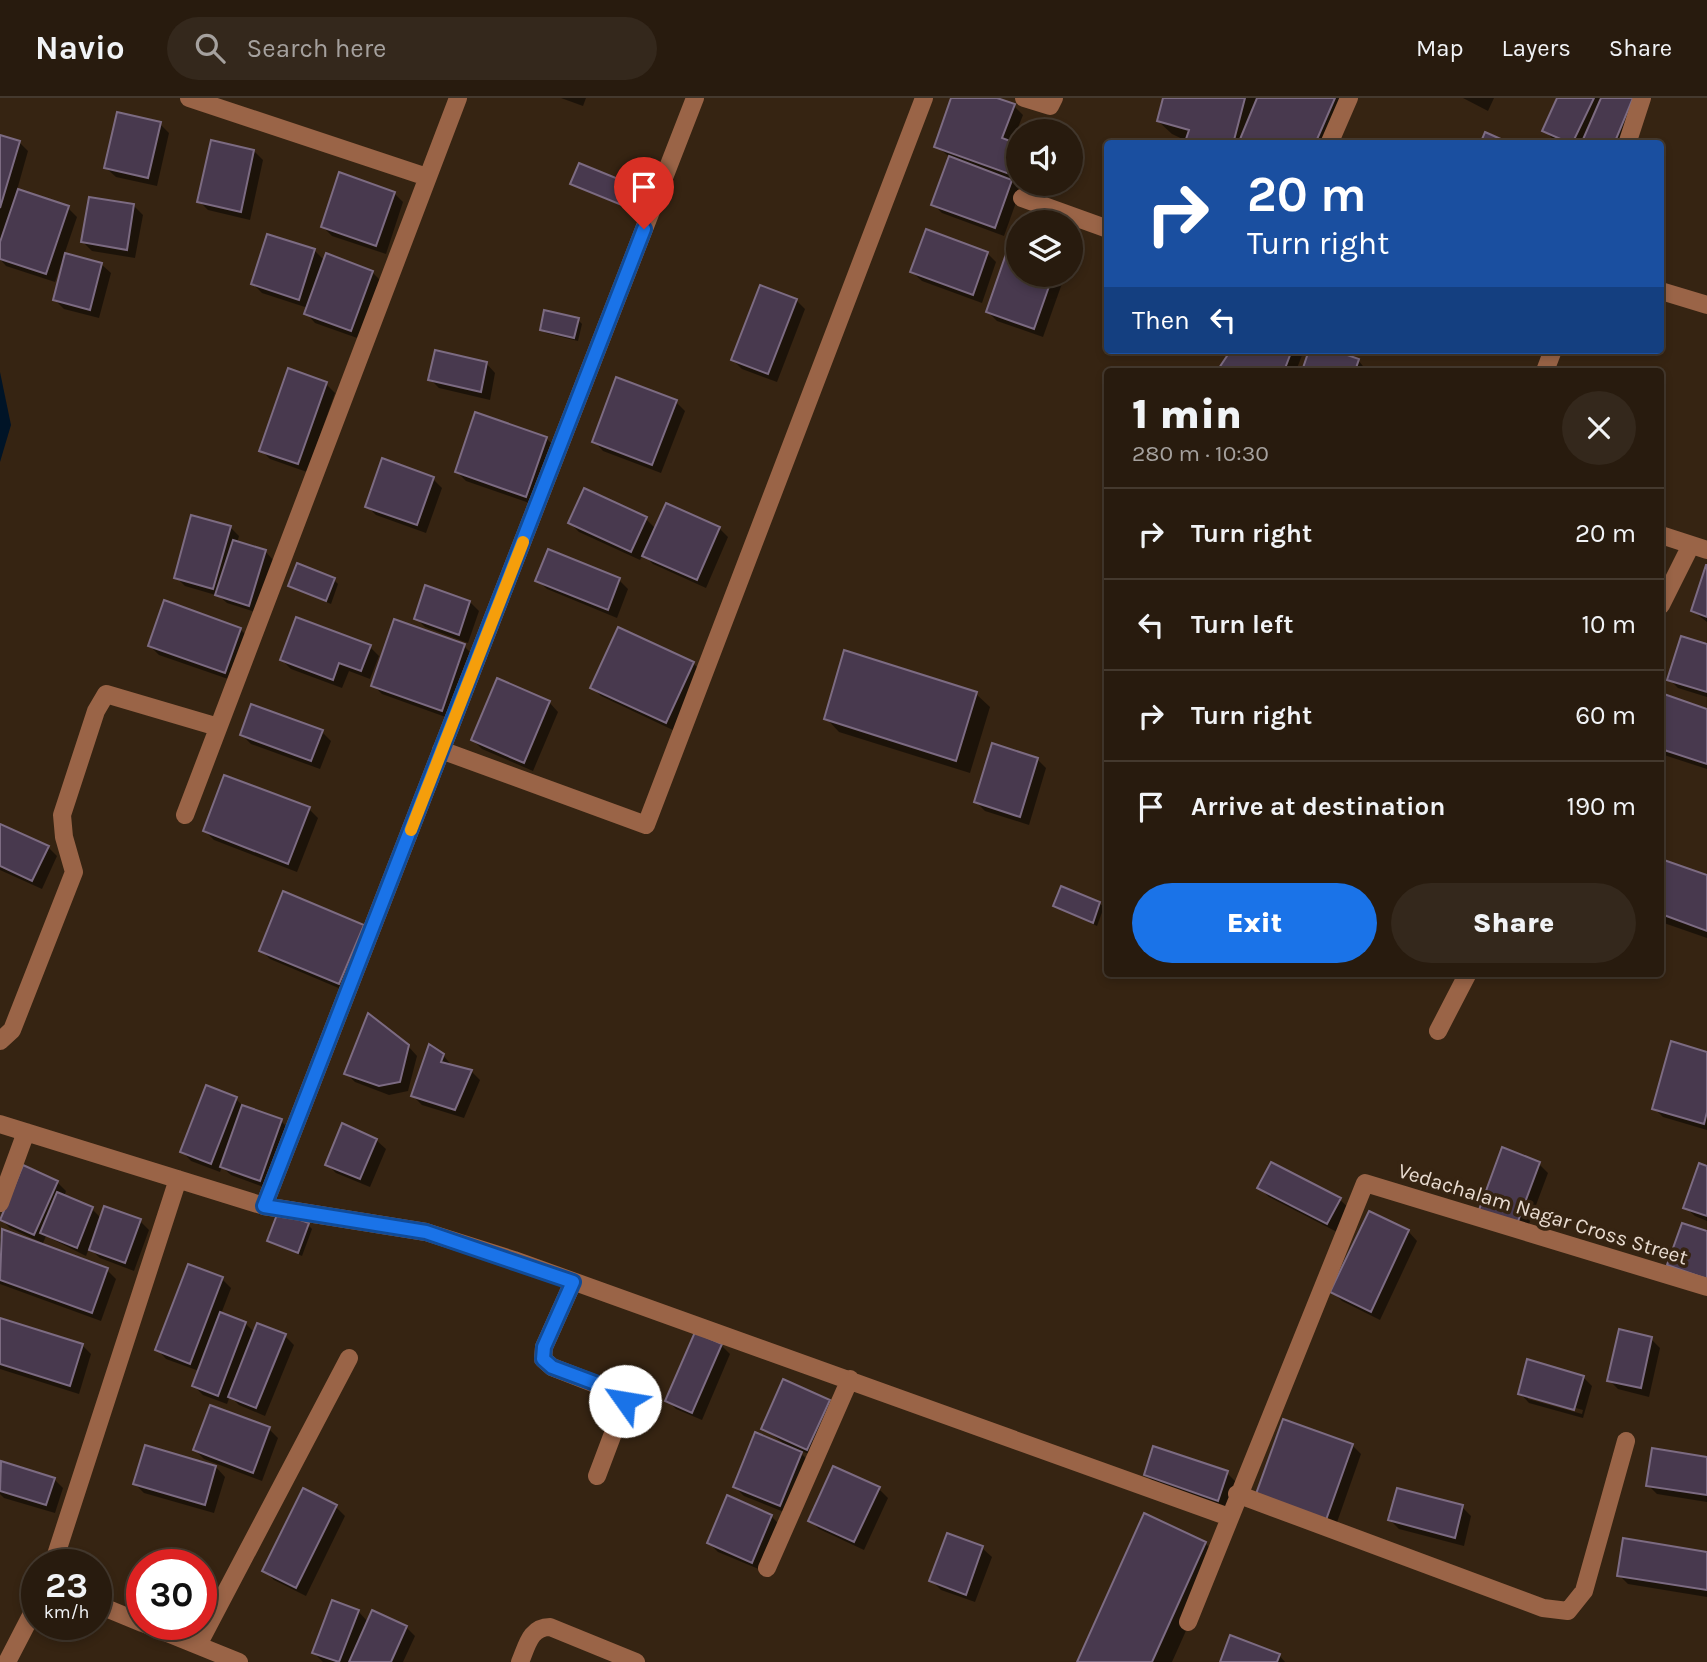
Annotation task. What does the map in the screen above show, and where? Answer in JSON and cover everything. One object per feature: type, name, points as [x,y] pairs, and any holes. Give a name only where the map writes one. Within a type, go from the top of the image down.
[{"type":"street","points":[[189,98],[227,104],[427,177]]},
{"type":"street","points":[[185,815],[458,98]]},
{"type":"street","points":[[264,1206],[695,98]]},
{"type":"street","points":[[442,750],[646,825],[925,98]]},
{"type":"street","points":[[1024,98],[1050,106],[1054,98]]},
{"type":"street","points":[[1331,140],[1349,98]]},
{"type":"street","points":[[1628,140],[1642,98]]},
{"type":"street","points":[[1022,198],[1104,228]]},
{"type":"street","points":[[1664,292],[1707,305]]},
{"type":"street","points":[[1664,536],[1699,547],[1664,600]]},
{"type":"street","points":[[0,1041],[12,1030],[74,872],[64,837],[62,815],[96,710],[106,694],[218,727]]},
{"type":"street","points":[[1438,1031],[1466,977]]},
{"type":"street","points":[[0,1124],[264,1206],[426,1232],[850,1379],[1229,1517]]},
{"type":"street","points":[[0,1203],[26,1132]]},
{"type":"street","points":[[58,1549],[178,1179]]},
{"type":"street","name":"Vedachalam Nagar Cross Street","points":[[1237,1494],[1365,1184],[1707,1287]]},
{"type":"street","points":[[573,1282],[544,1347],[543,1359],[552,1367],[624,1395],[623,1407],[597,1476]]},
{"type":"street","points":[[198,1645],[349,1358]]},
{"type":"street","points":[[767,1567],[850,1379]]},
{"type":"street","points":[[1188,1622],[1237,1494],[1543,1608],[1569,1611],[1584,1591],[1626,1441]]},
{"type":"street","points":[[520,1662],[532,1635],[542,1627],[550,1627],[636,1662]]},
{"type":"street","points":[[7,1662],[21,1635]]},
{"type":"street","points":[[186,1640],[239,1662]]},
{"type":"water","points":[[0,372],[11,425],[0,462]]},
{"type":"building","points":[[951,98],[997,98],[1015,104],[1009,119],[1006,119],[1002,138],[1006,140],[1006,173],[934,147]]},
{"type":"building","points":[[1163,98],[1245,98],[1234,140],[1189,140],[1186,139],[1189,130],[1157,121]]},
{"type":"building","points":[[1257,98],[1335,98],[1317,140],[1240,140]]},
{"type":"building","points":[[1557,98],[1594,98],[1574,140],[1563,140],[1542,131]]},
{"type":"building","points":[[1601,98],[1633,98],[1616,140],[1583,140]]},
{"type":"building","points":[[117,112],[161,122],[148,178],[104,168]]},
{"type":"building","points":[[1485,132],[1503,140],[1482,140]]},
{"type":"building","points":[[0,135],[20,141],[0,208]]},
{"type":"building","points":[[211,140],[254,150],[241,212],[197,202]]},
{"type":"building","points":[[949,156],[1006,178],[1006,196],[995,228],[931,205]]},
{"type":"building","points":[[579,163],[638,187],[629,208],[570,184]]},
{"type":"building","points":[[339,172],[395,192],[376,246],[321,227]]},
{"type":"building","points":[[18,189],[69,206],[46,274],[0,259],[0,242]]},
{"type":"building","points":[[89,197],[134,204],[127,250],[81,242]]},
{"type":"building","points":[[926,229],[988,252],[973,295],[910,272]]},
{"type":"building","points":[[267,234],[315,249],[299,300],[251,284]]},
{"type":"building","points":[[65,253],[102,263],[90,310],[53,300]]},
{"type":"building","points":[[326,253],[373,271],[351,331],[304,314]]},
{"type":"building","points":[[1006,254],[1006,287],[1049,287],[1034,329],[986,312]]},
{"type":"building","points":[[760,285],[797,299],[768,374],[731,360]]},
{"type":"building","points":[[544,310],[579,318],[574,338],[540,330]]},
{"type":"building","points":[[435,350],[487,362],[481,392],[428,380]]},
{"type":"building","points":[[1228,354],[1290,354],[1285,368],[1219,368]]},
{"type":"building","points":[[1308,354],[1345,354],[1359,359],[1356,368],[1303,368]]},
{"type":"building","points":[[288,368],[327,382],[298,464],[259,451]]},
{"type":"building","points":[[616,377],[677,400],[652,465],[592,442]]},
{"type":"building","points":[[475,412],[547,437],[526,497],[455,472]]},
{"type":"building","points":[[382,458],[434,477],[417,525],[365,507]]},
{"type":"building","points":[[584,488],[647,517],[631,552],[568,523]]},
{"type":"building","points":[[666,503],[720,527],[697,580],[642,556]]},
{"type":"building","points":[[191,515],[231,526],[213,589],[174,578]]},
{"type":"building","points":[[233,540],[266,550],[249,606],[215,595]]},
{"type":"building","points":[[548,549],[620,578],[608,610],[535,581]]},
{"type":"building","points":[[297,563],[335,578],[326,601],[288,586]]},
{"type":"building","points":[[1707,565],[1707,617],[1691,611]]},
{"type":"building","points":[[425,585],[470,601],[459,635],[414,619]]},
{"type":"building","points":[[164,600],[241,628],[225,673],[148,646]]},
{"type":"building","points":[[296,617],[371,645],[361,671],[339,663],[333,680],[280,660]]},
{"type":"building","points":[[394,619],[465,644],[442,711],[371,686]]},
{"type":"building","points":[[618,627],[694,662],[666,723],[590,688]]},
{"type":"building","points":[[1681,636],[1707,644],[1707,692],[1667,680]]},
{"type":"building","points":[[844,650],[977,692],[956,761],[824,719]]},
{"type":"building","points":[[497,678],[550,701],[524,763],[471,740]]},
{"type":"building","points":[[1664,694],[1707,709],[1707,764],[1664,750]]},
{"type":"building","points":[[251,704],[323,730],[311,761],[240,735]]},
{"type":"building","points":[[992,743],[1038,758],[1020,817],[974,802]]},
{"type":"building","points":[[224,775],[310,807],[288,864],[203,831]]},
{"type":"building","points":[[0,824],[49,846],[32,881],[0,866]]},
{"type":"building","points":[[1664,860],[1707,875],[1707,931],[1664,915]]},
{"type":"building","points":[[1061,886],[1100,902],[1093,923],[1053,906]]},
{"type":"building","points":[[283,891],[364,925],[339,984],[259,951]]},
{"type":"building","points":[[368,1013],[409,1045],[400,1082],[379,1086],[344,1074]]},
{"type":"building","points":[[1671,1041],[1707,1052],[1707,1112],[1704,1124],[1652,1109]]},
{"type":"building","points":[[429,1044],[444,1054],[441,1062],[472,1070],[455,1110],[411,1096]]},
{"type":"building","points":[[206,1085],[237,1097],[211,1164],[180,1152]]},
{"type":"building","points":[[242,1105],[282,1119],[260,1181],[220,1167]]},
{"type":"building","points":[[342,1123],[377,1139],[360,1179],[325,1165]]},
{"type":"building","points":[[1502,1147],[1540,1162],[1517,1224],[1479,1210]]},
{"type":"building","points":[[1271,1162],[1341,1198],[1327,1224],[1257,1188]]},
{"type":"building","points":[[1699,1163],[1707,1166],[1707,1216],[1683,1208]]},
{"type":"building","points":[[23,1165],[58,1181],[34,1235],[0,1220]]},
{"type":"building","points":[[57,1192],[93,1207],[77,1248],[40,1233]]},
{"type":"building","points":[[104,1206],[141,1219],[125,1263],[89,1250]]},
{"type":"building","points":[[1369,1211],[1409,1230],[1371,1312],[1330,1292]]},
{"type":"building","points":[[278,1212],[309,1223],[298,1253],[267,1241]]},
{"type":"building","points":[[1682,1223],[1707,1231],[1707,1279],[1667,1265]]},
{"type":"building","points":[[2,1229],[108,1268],[92,1313],[0,1280]]},
{"type":"building","points":[[188,1264],[223,1277],[190,1364],[155,1350]]},
{"type":"building","points":[[220,1312],[246,1322],[218,1396],[192,1386]]},
{"type":"building","points":[[0,1318],[83,1344],[70,1386],[0,1364]]},
{"type":"building","points":[[257,1323],[286,1334],[256,1408],[228,1397]]},
{"type":"building","points":[[1619,1329],[1652,1337],[1641,1388],[1607,1381]]},
{"type":"building","points":[[695,1332],[722,1344],[692,1413],[665,1401]]},
{"type":"building","points":[[1527,1359],[1584,1376],[1574,1410],[1518,1394]]},
{"type":"building","points":[[783,1379],[830,1400],[807,1450],[761,1429]]},
{"type":"building","points":[[210,1405],[270,1427],[253,1473],[193,1450]]},
{"type":"building","points":[[1283,1419],[1353,1444],[1326,1520],[1256,1494]]},
{"type":"building","points":[[755,1432],[802,1452],[780,1506],[733,1487]]},
{"type":"building","points":[[145,1445],[216,1466],[205,1505],[133,1484]]},
{"type":"building","points":[[1153,1446],[1228,1471],[1218,1501],[1144,1475]]},
{"type":"building","points":[[1652,1448],[1707,1457],[1707,1495],[1646,1486]]},
{"type":"building","points":[[1,1461],[55,1478],[46,1505],[0,1491]]},
{"type":"building","points":[[833,1466],[880,1487],[854,1542],[808,1521]]},
{"type":"building","points":[[303,1488],[337,1505],[296,1588],[262,1571]]},
{"type":"building","points":[[1397,1488],[1463,1505],[1455,1538],[1388,1520]]},
{"type":"building","points":[[727,1495],[772,1515],[752,1563],[707,1543]]},
{"type":"building","points":[[1144,1513],[1206,1542],[1152,1662],[1077,1662]]},
{"type":"building","points":[[947,1533],[983,1546],[966,1595],[929,1581]]},
{"type":"building","points":[[1623,1538],[1707,1552],[1707,1590],[1617,1576]]},
{"type":"building","points":[[332,1600],[359,1610],[339,1662],[312,1653]]},
{"type":"building","points":[[372,1610],[407,1626],[391,1662],[349,1662]]},
{"type":"building","points":[[1230,1635],[1280,1654],[1277,1662],[1220,1662]]},
{"type":"slow traffic","points":[[411,830],[523,542]]},
{"type":"route","points":[[625,1401],[624,1395],[619,1392],[552,1367],[543,1359],[544,1347],[573,1282],[426,1232],[264,1206],[644,229]]}]
